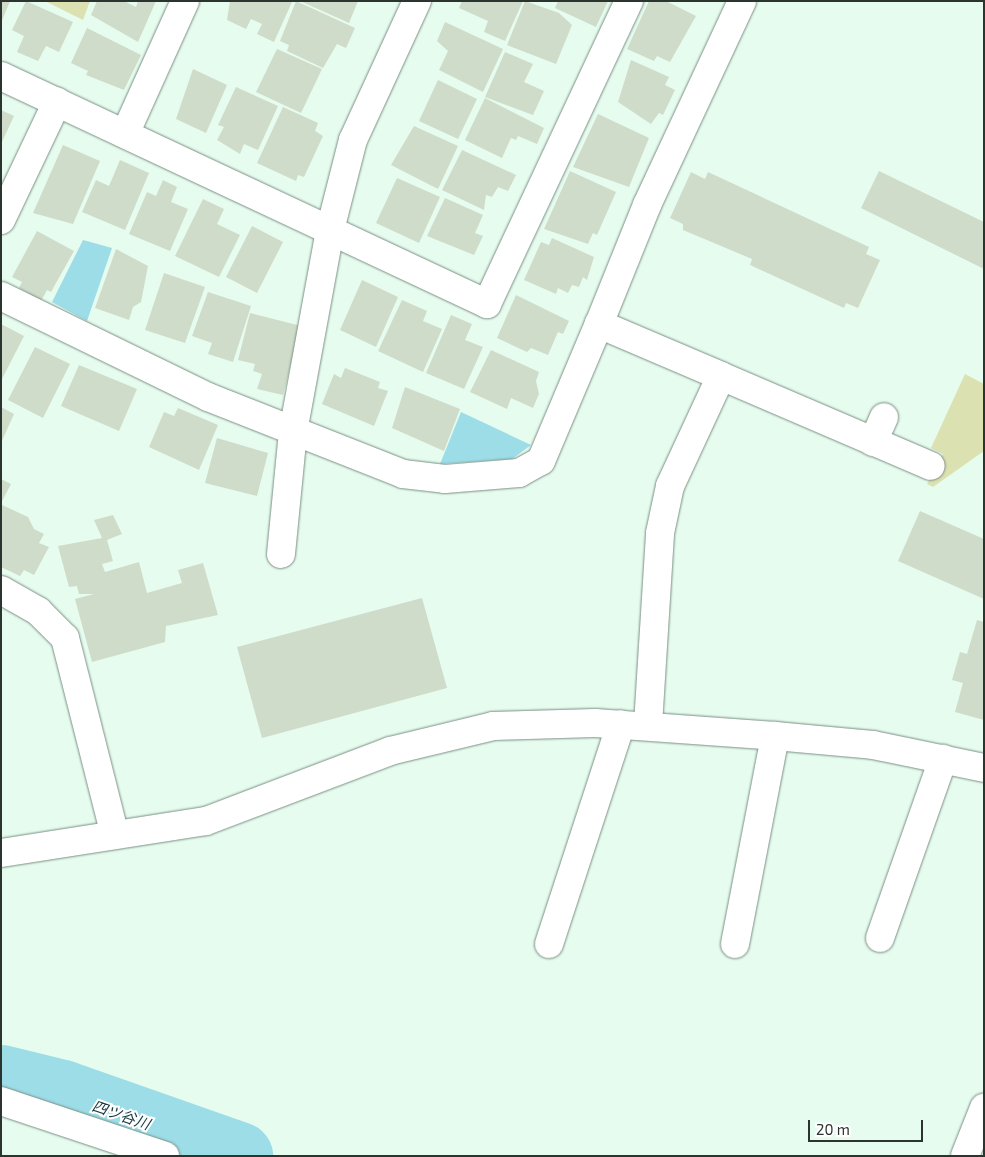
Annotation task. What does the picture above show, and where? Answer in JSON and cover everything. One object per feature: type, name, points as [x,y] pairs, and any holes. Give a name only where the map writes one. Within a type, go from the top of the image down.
[{"type":"street","points":[[124,134],[185,1]]},
{"type":"street","points":[[281,554],[293,432],[330,230],[352,140],[417,1]]},
{"type":"street","points":[[1,76],[487,304],[629,1]]},
{"type":"street","points":[[1,296],[208,398],[403,474],[445,479],[520,473],[541,461],[647,205],[742,1]]},
{"type":"street","points":[[1,220],[57,102]]},
{"type":"street","points":[[599,324],[931,466]]},
{"type":"street","points":[[648,725],[660,533],[670,486],[721,376]]},
{"type":"street","points":[[873,442],[884,417]]},
{"type":"street","points":[[1,590],[38,610],[65,638],[115,834]]},
{"type":"street","points":[[549,944],[621,724]]},
{"type":"street","points":[[1,853],[115,834],[206,822],[390,751],[493,726],[648,725],[873,745],[984,768]]},
{"type":"street","points":[[735,944],[775,736]]},
{"type":"street","points":[[880,938],[943,759]]},
{"type":"street","points":[[1,1101],[165,1156]]},
{"type":"street","points":[[965,1156],[984,1108]]},
{"type":"green space","points":[[45,1],[90,1],[83,20]]},
{"type":"green space","points":[[965,374],[984,384],[984,451],[933,487],[927,484],[943,454],[931,448]]},
{"type":"water","points":[[83,240],[112,248],[87,321],[52,302]]},
{"type":"water","points":[[461,412],[531,445],[512,459],[440,464]]},
{"type":"building","points":[[1,1],[10,1],[1,23]]},
{"type":"building","points":[[26,1],[73,22],[59,52],[46,46],[38,61],[17,52],[24,36],[12,30]]},
{"type":"building","points":[[97,1],[124,1],[136,7],[138,1],[156,1],[138,42],[91,15]]},
{"type":"building","points":[[230,1],[292,2],[274,42],[257,34],[262,24],[251,19],[246,29],[227,20]]},
{"type":"building","points":[[296,1],[355,28],[346,48],[337,44],[323,68],[287,51],[289,45],[280,41]]},
{"type":"building","points":[[300,1],[358,1],[349,23]]},
{"type":"building","points":[[462,1],[523,1],[505,41],[484,32],[488,21],[459,8]]},
{"type":"building","points":[[525,1],[559,13],[572,25],[556,64],[507,45]]},
{"type":"building","points":[[558,1],[608,1],[596,27],[555,8]]},
{"type":"building","points":[[649,1],[666,1],[696,16],[670,62],[657,56],[654,61],[627,49]]},
{"type":"building","points":[[445,22],[503,49],[483,92],[439,70],[448,51],[437,41]]},
{"type":"building","points":[[87,28],[141,55],[124,90],[86,75],[88,71],[71,63]]},
{"type":"building","points":[[277,49],[322,69],[301,113],[256,92]]},
{"type":"building","points":[[505,52],[533,64],[524,82],[544,91],[533,115],[485,97]]},
{"type":"building","points":[[631,60],[669,77],[665,85],[675,90],[663,115],[659,113],[651,124],[618,102]]},
{"type":"building","points":[[193,69],[227,85],[206,133],[176,119]]},
{"type":"building","points":[[438,80],[477,99],[458,139],[419,121]]},
{"type":"building","points":[[236,87],[278,106],[258,150],[244,144],[240,154],[217,140],[224,127],[218,125]]},
{"type":"building","points":[[485,98],[544,128],[537,144],[518,136],[516,140],[511,138],[502,158],[465,140]]},
{"type":"building","points":[[283,107],[318,123],[315,131],[323,136],[304,177],[298,175],[296,181],[257,163]]},
{"type":"building","points":[[1,110],[14,116],[1,144]]},
{"type":"building","points":[[598,114],[649,138],[629,187],[573,167]]},
{"type":"building","points":[[414,126],[458,146],[438,189],[391,165]]},
{"type":"building","points":[[63,145],[100,161],[73,224],[33,213]]},
{"type":"building","points":[[462,150],[516,175],[508,191],[498,187],[492,197],[486,195],[484,210],[442,190]]},
{"type":"building","points":[[120,160],[149,173],[125,230],[82,212],[96,180],[109,186]]},
{"type":"building","points":[[570,171],[616,192],[597,235],[593,233],[588,244],[544,229]]},
{"type":"building","points":[[879,171],[984,222],[984,269],[861,208]]},
{"type":"building","points":[[691,172],[705,179],[708,172],[869,247],[866,254],[880,260],[858,308],[846,303],[844,308],[750,265],[752,259],[683,230],[683,224],[670,218]]},
{"type":"building","points":[[397,178],[440,197],[419,243],[376,223]]},
{"type":"building","points":[[163,180],[177,187],[171,202],[188,209],[170,251],[129,234],[147,192],[156,196]]},
{"type":"building","points":[[445,198],[483,215],[475,233],[483,236],[474,255],[427,236]]},
{"type":"building","points":[[203,199],[224,209],[217,224],[240,235],[219,277],[175,256]]},
{"type":"building","points":[[252,226],[283,242],[257,293],[226,277]]},
{"type":"building","points":[[37,231],[74,251],[51,292],[47,290],[41,301],[19,288],[22,282],[12,277]]},
{"type":"building","points":[[552,238],[594,257],[587,280],[583,277],[579,287],[572,285],[568,293],[558,288],[556,294],[524,280],[541,242],[549,245]]},
{"type":"building","points":[[116,249],[148,266],[141,302],[133,307],[129,320],[95,308]]},
{"type":"building","points":[[164,273],[205,287],[185,343],[145,330]]},
{"type":"building","points":[[362,280],[398,297],[376,347],[340,330]]},
{"type":"building","points":[[208,292],[251,306],[233,362],[208,354],[212,343],[192,336]]},
{"type":"building","points":[[516,295],[569,321],[563,334],[558,332],[548,355],[531,348],[527,352],[497,338]]},
{"type":"building","points":[[402,300],[427,311],[423,321],[442,329],[423,372],[378,351]]},
{"type":"building","points":[[250,313],[301,326],[283,395],[257,389],[262,374],[253,371],[255,364],[238,360]]},
{"type":"building","points":[[451,315],[472,324],[465,340],[483,347],[464,389],[426,373]]},
{"type":"building","points":[[1,324],[24,336],[1,381]]},
{"type":"building","points":[[35,347],[70,364],[43,418],[8,400]]},
{"type":"building","points":[[491,350],[539,372],[536,381],[539,394],[533,408],[511,398],[507,409],[470,392]]},
{"type":"building","points":[[79,365],[137,389],[119,431],[61,406]]},
{"type":"building","points":[[345,368],[380,382],[378,388],[388,391],[374,426],[322,404],[334,374],[341,378]]},
{"type":"building","points":[[405,387],[460,409],[444,451],[392,428]]},
{"type":"building","points":[[1,407],[14,414],[1,443]]},
{"type":"building","points":[[178,408],[218,425],[199,470],[149,447],[164,412],[174,416]]},
{"type":"building","points":[[217,438],[268,453],[257,496],[205,483]]},
{"type":"building","points":[[1,479],[11,484],[1,503]]},
{"type":"building","points":[[2,505],[28,517],[34,529],[44,534],[39,543],[49,547],[34,575],[24,570],[20,576],[1,567]]},
{"type":"building","points":[[920,511],[984,539],[984,599],[898,561]]},
{"type":"building","points":[[113,515],[122,534],[107,540],[113,561],[102,564],[105,572],[139,562],[147,593],[182,583],[178,570],[203,563],[218,615],[166,626],[165,642],[92,662],[75,599],[94,594],[79,594],[77,586],[69,587],[58,546],[102,538],[94,520]]},
{"type":"building","points":[[422,598],[447,688],[262,738],[237,647]]},
{"type":"building","points":[[977,620],[984,622],[984,720],[955,712],[963,683],[952,680],[960,652],[967,654]]},
{"type":"waterway","name":"四ツ谷川","points":[[1,1079],[62,1094],[238,1156]]}]
